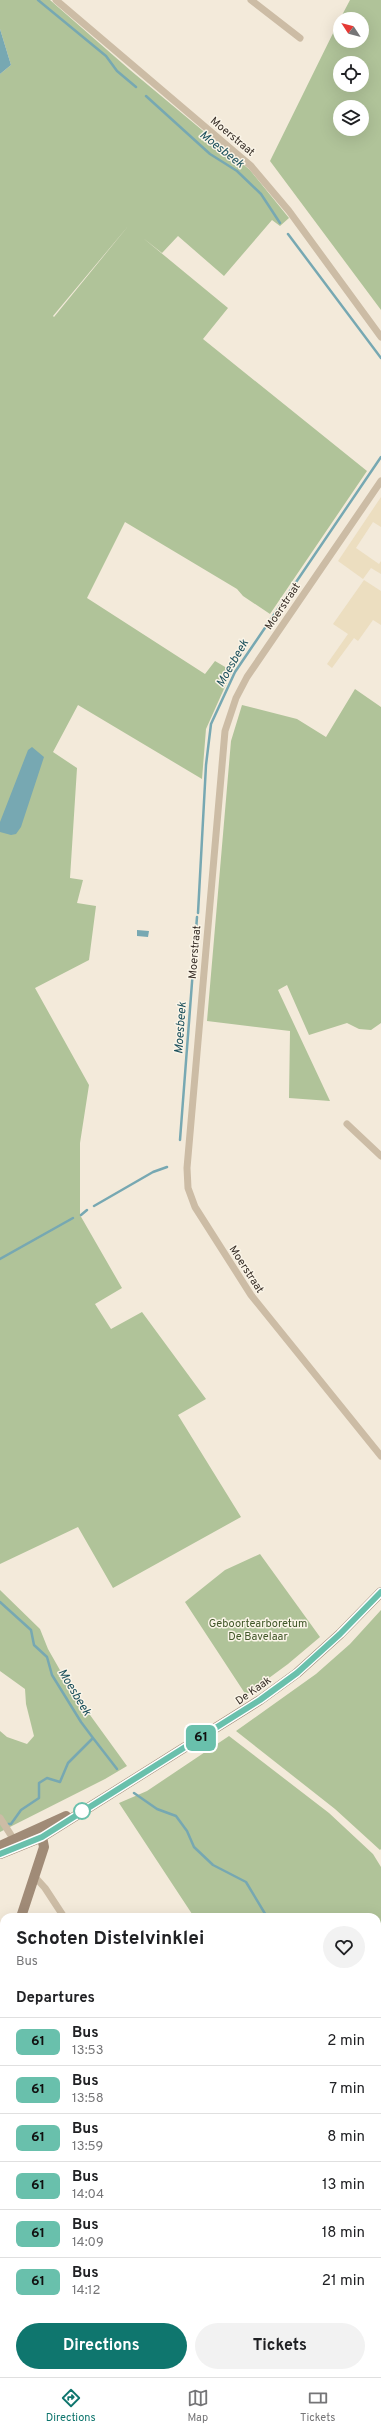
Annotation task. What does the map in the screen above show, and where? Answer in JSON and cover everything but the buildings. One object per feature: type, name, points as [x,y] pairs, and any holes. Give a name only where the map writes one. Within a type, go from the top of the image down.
[{"type":"main road","name":"De Kaak","points":[[85,1808],[224,1724],[289,1679],[340,1634],[381,1592]]},
{"type":"main road","points":[[0,1846],[42,1837],[85,1808]]},
{"type":"main road","points":[[0,1854],[16,1843],[85,1808]]},
{"type":"main road","points":[[22,1913],[44,1847],[42,1837]]},
{"type":"street","name":"Moerstraat","points":[[56,0],[251,166],[292,216],[381,337]]},
{"type":"street","points":[[251,0],[300,38]]},
{"type":"street","name":"Moerstraat","points":[[381,481],[247,677],[236,698],[225,731],[187,1168],[188,1188],[195,1206],[251,1295],[290,1346],[381,1456]]},
{"type":"street","points":[[347,1124],[381,1156]]},
{"type":"street","points":[[0,1818],[16,1843]]},
{"type":"street","points":[[35,1877],[45,1888],[61,1913]]},
{"type":"green space","points":[[0,0],[50,0],[130,70],[250,170],[289,218],[280,226],[272,220],[224,276],[178,236],[162,253],[143,238],[228,308],[203,339],[367,471],[270,614],[243,596],[237,589],[125,522],[87,598],[205,674],[215,661],[232,671],[206,729],[202,779],[78,705],[53,752],[77,768],[70,878],[83,880],[77,903],[96,906],[89,960],[35,988],[89,1085],[80,1143],[80,1215],[122,1288],[95,1304],[111,1329],[142,1312],[206,1399],[178,1415],[241,1517],[113,1588],[78,1527],[0,1564],[0,74],[11,65],[0,29]],"holes":[[[129,225],[54,317],[53,316]]]},
{"type":"green space","points":[[350,0],[381,0],[381,310],[270,161],[333,33],[333,48],[369,48],[369,12],[344,12]]},
{"type":"green space","points":[[355,689],[381,707],[381,1023],[371,1030],[359,1029],[347,1023],[309,1035],[287,985],[278,990],[330,1101],[289,1098],[290,1031],[207,1021],[231,741],[242,705],[297,719],[326,737]]},
{"type":"green space","name":"Geboortearboretum De Bavelaar","points":[[260,1554],[320,1637],[288,1664],[246,1695],[185,1602],[225,1570]]},
{"type":"green space","points":[[0,1590],[40,1629],[48,1649],[69,1686],[127,1766],[105,1779],[0,1832],[0,1731],[7,1737],[27,1744],[34,1736],[26,1704],[25,1689],[0,1671]]},
{"type":"green space","points":[[381,1610],[380,1850],[335,1809],[236,1731],[316,1674],[350,1644]]},
{"type":"green space","points":[[229,1736],[329,1813],[373,1854],[381,1867],[381,1913],[191,1913],[119,1803],[147,1791]]},
{"type":"shaded area","points":[[381,497],[381,527],[373,522],[356,548],[379,564],[381,561],[381,574],[371,568],[363,579],[338,561]]},
{"type":"shaded area","points":[[364,580],[381,591],[381,625],[373,620],[358,641],[354,638],[332,668],[327,664],[348,634],[333,624]]},
{"type":"water","points":[[0,29],[11,65],[0,74]]},
{"type":"water","points":[[32,747],[44,757],[21,827],[16,834],[11,835],[0,832],[0,822],[28,750]]},
{"type":"water","points":[[137,930],[149,931],[148,937],[137,936]]},
{"type":"waterway","name":"Moesbeek","points":[[38,0],[106,56],[117,71],[136,87]]},
{"type":"waterway","name":"Moesbeek","points":[[146,96],[210,154],[237,171],[261,194],[280,223]]},
{"type":"waterway","name":"Moesbeek","points":[[288,234],[381,358]]},
{"type":"waterway","name":"Moesbeek","points":[[198,913],[206,765],[211,724],[235,672],[381,457]]},
{"type":"waterway","name":"Moesbeek","points":[[180,1140],[197,917]]},
{"type":"waterway","name":"Moesbeek","points":[[94,1206],[153,1172],[167,1167]]},
{"type":"waterway","name":"Moesbeek","points":[[81,1215],[87,1210]]},
{"type":"waterway","name":"Moesbeek","points":[[0,1259],[73,1218]]},
{"type":"waterway","name":"Moesbeek","points":[[0,1602],[31,1630],[34,1645],[47,1657],[52,1675],[81,1722],[93,1738]]},
{"type":"waterway","points":[[8,1824],[11,1824],[21,1810],[39,1798],[39,1783],[47,1778],[60,1782],[68,1763],[93,1738],[117,1769]]},
{"type":"waterway","points":[[134,1793],[157,1809],[176,1816],[187,1831],[194,1847],[213,1865],[246,1882],[265,1913]]},
{"type":"bus line","name":"61","points":[[0,1854],[42,1837],[68,1821],[85,1808],[224,1724],[260,1700],[297,1673],[340,1634],[381,1592]]}]
